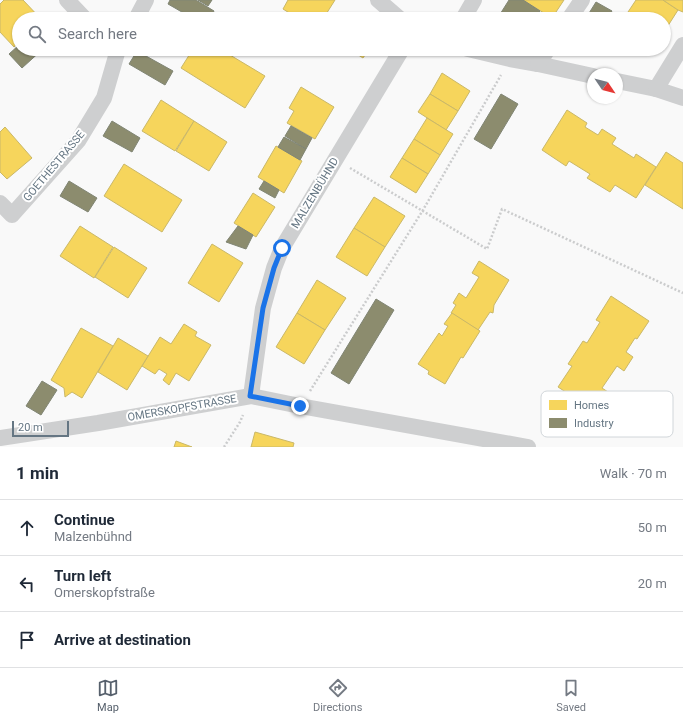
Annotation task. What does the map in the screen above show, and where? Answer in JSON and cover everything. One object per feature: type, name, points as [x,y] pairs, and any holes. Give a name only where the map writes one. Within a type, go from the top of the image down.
[{"type":"street","points":[[67,0],[78,12]]},
{"type":"street","points":[[140,12],[146,0]]},
{"type":"street","points":[[378,0],[392,12]]},
{"type":"street","points":[[467,12],[474,0]]},
{"type":"street","points":[[574,12],[582,0]]},
{"type":"street","points":[[656,89],[683,45]]},
{"type":"street","name":"GOETHESTRASSE","points":[[0,203],[12,216],[78,141],[104,98],[115,56]]},
{"type":"street","name":"MALZENBÜHND","points":[[250,396],[263,308],[274,268],[282,248],[398,56]]},
{"type":"street","points":[[497,56],[587,75]]},
{"type":"street","points":[[538,64],[543,56]]},
{"type":"street","points":[[623,82],[656,89],[683,98]]},
{"type":"street","name":"OMERSKOPFSTRASSE","points":[[0,438],[98,423],[250,396],[528,447]]},
{"type":"path","points":[[300,406],[423,210],[510,59]]},
{"type":"path","points":[[336,159],[487,249],[502,209],[683,293]]},
{"type":"path","points":[[224,447],[240,422],[250,396]]},
{"type":"building: Homes","points":[[4,0],[23,0],[34,12],[12,12],[12,45],[0,32],[0,4]]},
{"type":"building: Homes","points":[[288,0],[335,0],[327,12],[288,12],[283,9]]},
{"type":"building: Homes","points":[[523,0],[564,0],[556,12],[542,12]]},
{"type":"building: Homes","points":[[636,0],[663,0],[678,10],[671,21],[671,12],[628,12]]},
{"type":"building: Homes","points":[[663,0],[683,0],[683,12],[678,10]]},
{"type":"building: Homes","points":[[189,56],[232,56],[265,76],[245,108],[181,68]]},
{"type":"building: Homes","points":[[442,73],[470,91],[458,111],[430,94]]},
{"type":"building: Homes","points":[[301,87],[334,107],[315,139],[287,123],[294,111],[289,108]]},
{"type":"building: Homes","points":[[430,94],[458,111],[446,130],[418,112]]},
{"type":"building: Homes","points":[[161,100],[194,121],[175,151],[142,131]]},
{"type":"building: Homes","points":[[567,110],[587,123],[585,127],[598,135],[602,129],[616,138],[612,144],[634,158],[636,154],[656,167],[636,198],[615,185],[610,192],[587,178],[590,174],[569,161],[566,166],[542,150]]},
{"type":"building: Homes","points":[[427,118],[453,134],[440,155],[414,139]]},
{"type":"building: Homes","points":[[194,121],[227,142],[209,171],[176,151]]},
{"type":"building: Homes","points":[[5,127],[32,158],[7,179],[0,172],[0,132]]},
{"type":"building: Homes","points":[[414,139],[440,155],[428,174],[402,158]]},
{"type":"building: Homes","points":[[276,146],[302,161],[284,193],[258,177]]},
{"type":"building: Homes","points":[[666,152],[683,163],[683,209],[645,185]]},
{"type":"building: Homes","points":[[402,158],[428,174],[416,193],[390,177]]},
{"type":"building: Homes","points":[[124,164],[182,200],[162,232],[104,196]]},
{"type":"building: Homes","points":[[253,193],[275,207],[256,237],[234,223]]},
{"type":"building: Homes","points":[[374,197],[405,216],[385,247],[354,228]]},
{"type":"building: Homes","points":[[80,226],[113,247],[94,278],[60,256]]},
{"type":"building: Homes","points":[[354,228],[385,247],[367,276],[336,257]]},
{"type":"building: Homes","points":[[212,244],[243,263],[219,302],[188,283]]},
{"type":"building: Homes","points":[[114,247],[147,268],[128,298],[95,277]]},
{"type":"building: Homes","points":[[479,261],[509,280],[494,305],[493,313],[490,312],[478,330],[451,313],[456,305],[453,303],[459,293],[466,298],[479,277],[472,273]]},
{"type":"building: Homes","points":[[317,280],[346,298],[325,330],[297,313]]},
{"type":"building: Homes","points":[[611,296],[649,321],[626,352],[633,357],[624,371],[617,366],[602,388],[606,391],[564,391],[558,387],[572,366],[568,364],[583,341],[587,343],[600,322],[596,320]]},
{"type":"building: Homes","points":[[297,313],[325,330],[304,364],[276,347]]},
{"type":"building: Homes","points":[[452,313],[480,331],[463,358],[461,357],[445,384],[428,374],[429,371],[418,364],[439,333],[442,336],[448,326],[444,324]]},
{"type":"building: Homes","points":[[184,324],[197,332],[195,336],[211,345],[189,381],[176,373],[169,385],[163,380],[167,374],[159,369],[155,374],[142,366],[160,337],[171,344]]},
{"type":"building: Homes","points":[[81,328],[113,346],[82,398],[72,392],[65,397],[64,388],[51,380]]},
{"type":"building: Homes","points":[[118,338],[148,356],[127,390],[98,372]]},
{"type":"building: Homes","points":[[255,432],[294,443],[293,447],[251,447]]},
{"type":"building: Homes","points":[[176,441],[192,447],[174,447]]},
{"type":"building: Industry","points":[[170,0],[196,0],[214,11],[182,12],[168,4]]},
{"type":"building: Industry","points":[[198,0],[212,0],[208,6]]},
{"type":"building: Industry","points":[[509,0],[523,0],[540,11],[539,12],[501,12]]},
{"type":"building: Industry","points":[[596,2],[612,11],[611,12],[590,12]]},
{"type":"building: Industry","points":[[12,51],[12,56],[35,56],[22,68],[9,54]]},
{"type":"building: Industry","points":[[134,56],[146,56],[173,71],[165,85],[129,64]]},
{"type":"building: Industry","points":[[501,94],[518,104],[491,149],[474,139]]},
{"type":"building: Industry","points":[[112,121],[140,138],[132,152],[103,136]]},
{"type":"building: Industry","points":[[291,126],[312,138],[306,149],[285,136]]},
{"type":"building: Industry","points":[[284,137],[306,149],[300,160],[278,147]]},
{"type":"building: Industry","points":[[69,181],[97,198],[88,212],[60,196]]},
{"type":"building: Industry","points":[[264,181],[279,190],[275,198],[259,189]]},
{"type":"building: Industry","points":[[238,226],[253,235],[246,249],[226,242]]},
{"type":"building: Industry","points":[[376,299],[394,310],[349,384],[331,373]]},
{"type":"building: Industry","points":[[42,381],[57,390],[41,415],[26,406]]},
{"type":"route","points":[[282,248],[274,268],[263,308],[250,396],[300,406]]}]
